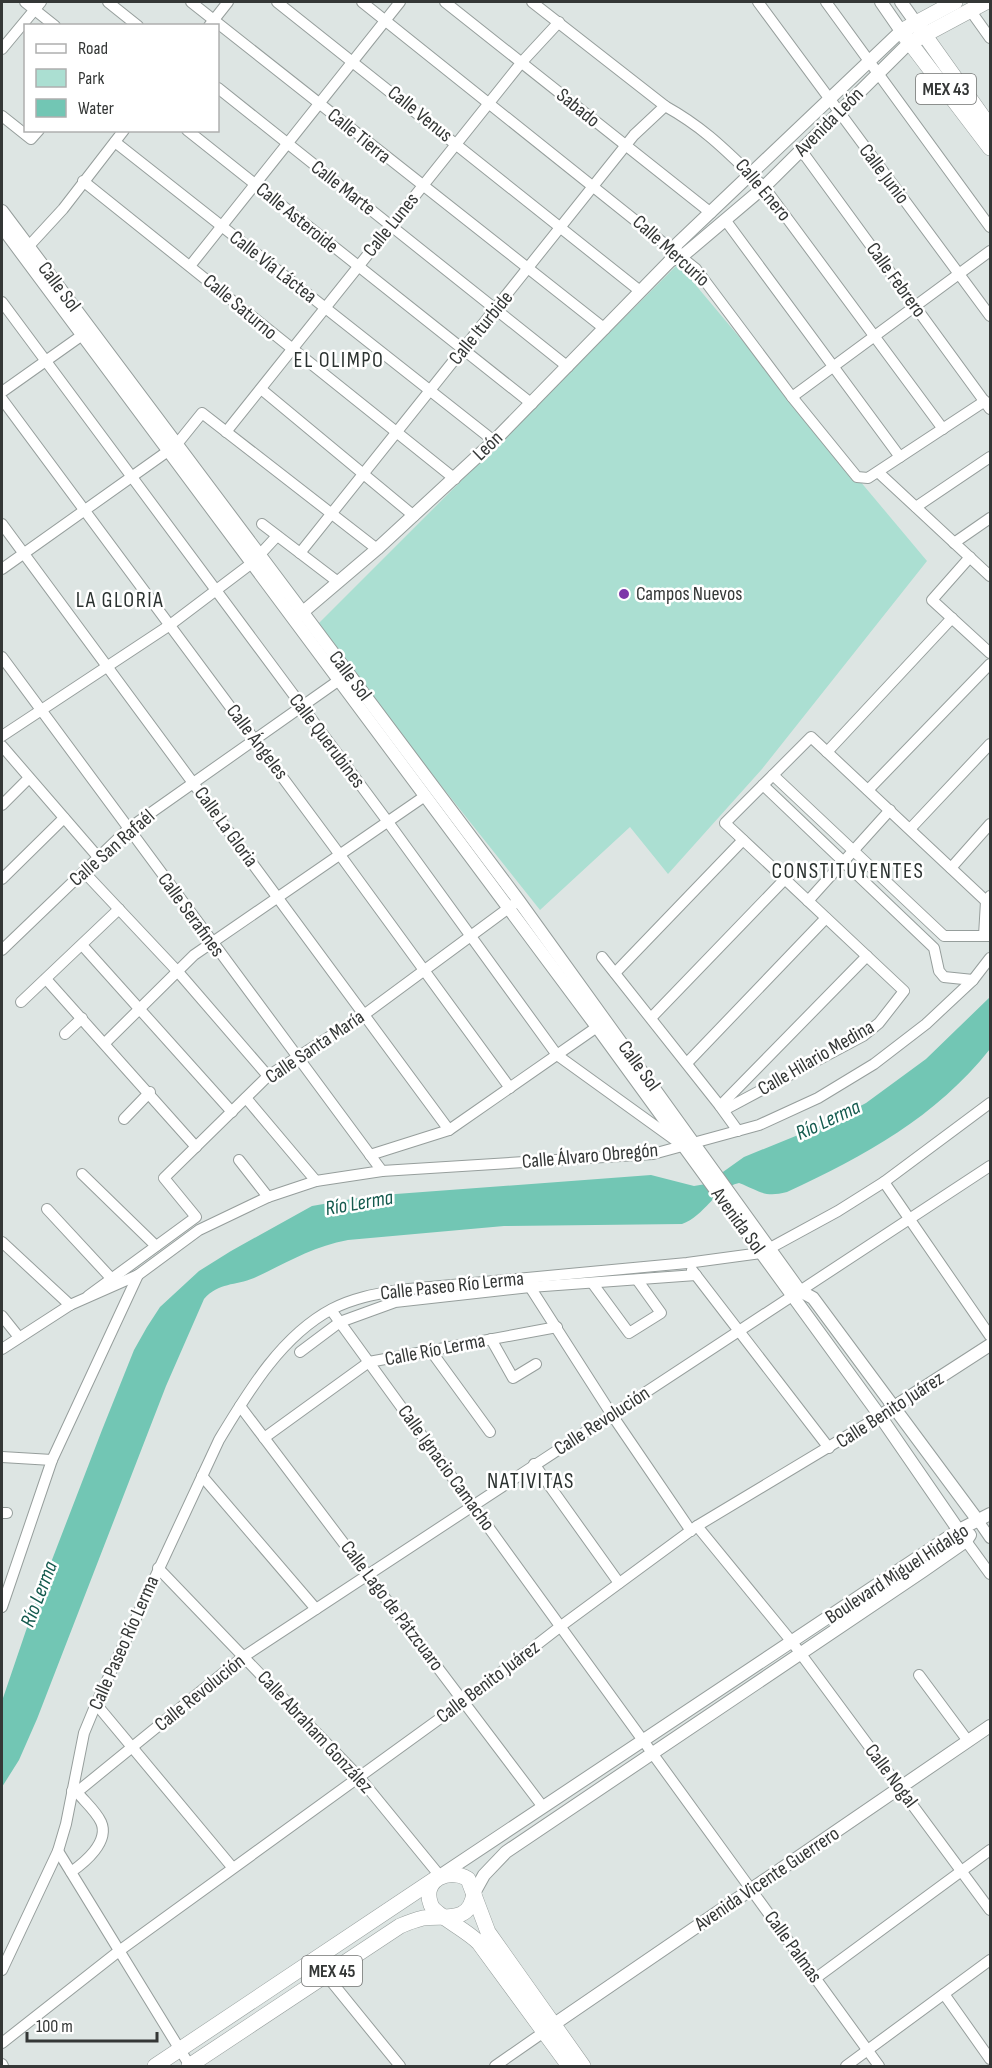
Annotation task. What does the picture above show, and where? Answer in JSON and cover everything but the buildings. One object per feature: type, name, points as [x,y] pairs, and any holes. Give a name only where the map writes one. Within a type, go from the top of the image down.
[{"type":"main road","name":"Avenida León","points":[[921,28],[956,2]]},
{"type":"main road","name":"Avenida León","points":[[906,36],[986,2]]},
{"type":"main road","name":"MEX 43","points":[[921,28],[990,127]]},
{"type":"main road","name":"MEX 43","points":[[906,36],[990,148]]},
{"type":"main road","points":[[568,2067],[549,2028],[488,1932],[468,1879],[462,1875],[447,1873],[440,1876],[430,1888],[429,1895],[434,1910],[464,1929],[479,1943],[549,2028],[584,2067]]},
{"type":"main road","name":"MEX 45","points":[[155,2067],[440,1876]]},
{"type":"main road","name":"MEX 45","points":[[189,2066],[400,1926],[423,1918],[446,1918],[466,1912],[474,1893]]},
{"type":"street","points":[[25,2],[38,5],[53,24]]},
{"type":"street","points":[[108,2],[136,24]]},
{"type":"street","name":"Calle Tierra","points":[[191,2],[211,22]]},
{"type":"street","points":[[211,22],[228,2]]},
{"type":"street","name":"Calle Venus","points":[[277,2],[640,291]]},
{"type":"street","name":"Calle Mercurio","points":[[362,2],[595,186],[708,282],[792,397],[857,477],[868,478],[878,472]]},
{"type":"street","points":[[190,266],[400,2]]},
{"type":"street","name":"Sabado","points":[[445,2],[711,213]]},
{"type":"street","name":"Calle Enero","points":[[532,2],[665,106],[711,135],[764,187],[943,429]]},
{"type":"street","points":[[826,2],[990,227]]},
{"type":"street","points":[[881,2],[906,36]]},
{"type":"street","points":[[901,2],[921,28]]},
{"type":"street","name":"Calle Junio","points":[[761,3],[829,99],[990,316]]},
{"type":"street","points":[[2,48],[38,5]]},
{"type":"street","points":[[970,10],[990,38]]},
{"type":"street","name":"Calle Lunes","points":[[226,432],[489,102],[559,22]]},
{"type":"street","name":"Calle Tierra","points":[[219,28],[604,329]]},
{"type":"street","name":"Avenida León","points":[[675,256],[711,213],[829,99],[868,62],[906,36]]},
{"type":"street","name":"Avenida León","points":[[675,256],[726,221],[764,187],[877,74],[906,36]]},
{"type":"street","name":"Calle Marte","points":[[219,89],[568,367]]},
{"type":"street","name":"Calle Iturbide","points":[[300,553],[627,147],[643,124],[665,106]]},
{"type":"street","points":[[2,116],[31,139],[37,132]]},
{"type":"street","points":[[28,247],[122,132]]},
{"type":"street","name":"Calle Asteroide","points":[[189,132],[532,404]]},
{"type":"street","name":"Calle Vía Láctea","points":[[115,142],[494,441]]},
{"type":"street","name":"Calle Febrero","points":[[801,150],[988,405]]},
{"type":"street","name":"Calle Saturno","points":[[83,181],[396,434],[455,478]]},
{"type":"street","name":"Calle Sol","points":[[2,211],[86,332]]},
{"type":"street","points":[[726,221],[900,457]]},
{"type":"street","name":"Calle Sol","points":[[2,227],[86,332],[173,447],[514,904],[692,1149]]},
{"type":"street","points":[[792,397],[990,251]]},
{"type":"street","name":"León","points":[[298,616],[414,516],[494,441],[675,256]]},
{"type":"street","name":"Calle Querubines","points":[[2,302],[388,822],[557,1055],[692,1149]]},
{"type":"street","points":[[2,392],[86,332]]},
{"type":"street","points":[[261,389],[414,516]]},
{"type":"street","name":"Calle Ángeles","points":[[2,399],[510,1088]]},
{"type":"street","points":[[988,405],[943,429],[878,472],[990,576]]},
{"type":"street","points":[[2,569],[173,447],[202,413],[377,549]]},
{"type":"street","points":[[916,507],[990,457]]},
{"type":"street","points":[[954,543],[990,518]]},
{"type":"street","name":"Calle La Gloria","points":[[2,524],[365,1014],[448,1130]]},
{"type":"street","points":[[262,524],[338,582]]},
{"type":"street","points":[[2,736],[170,625],[256,558],[277,536]]},
{"type":"street","points":[[970,557],[932,600],[990,653]]},
{"type":"street","points":[[828,752],[952,618]]},
{"type":"street","name":"Calle Serafines","points":[[2,657],[382,1171]]},
{"type":"street","points":[[868,790],[990,664]]},
{"type":"street","name":"Calle Sol","points":[[344,676],[425,796],[514,904],[597,1027],[692,1149]]},
{"type":"street","name":"Calle San Rafaél","points":[[2,950],[128,829],[344,676]]},
{"type":"street","points":[[773,775],[944,936],[987,936],[988,898],[951,868],[811,737],[773,775],[763,786],[934,948],[939,971],[944,977],[973,980]]},
{"type":"street","points":[[910,829],[990,744]]},
{"type":"street","points":[[2,746],[98,857]]},
{"type":"street","points":[[2,805],[29,778]]},
{"type":"street","name":"Calle Hilario Medina","points":[[722,1108],[863,1036],[879,1023],[904,991],[725,823],[763,786]]},
{"type":"street","points":[[105,1043],[179,973],[194,955],[425,796]]},
{"type":"street","points":[[808,901],[890,810]]},
{"type":"street","points":[[2,879],[64,818]]},
{"type":"street","points":[[951,868],[990,824]]},
{"type":"street","points":[[615,973],[742,840]]},
{"type":"street","points":[[84,872],[179,973],[268,1076]]},
{"type":"street","points":[[651,1018],[785,879]]},
{"type":"street","name":"Calle Santa María","points":[[156,1246],[196,1217],[164,1178],[268,1076],[365,1014],[514,904]]},
{"type":"street","points":[[21,1002],[119,909]]},
{"type":"street","points":[[687,1063],[826,918]]},
{"type":"street","points":[[934,948],[944,936]]},
{"type":"street","points":[[82,945],[232,1112]]},
{"type":"street","points":[[722,1108],[867,956]]},
{"type":"street","points":[[602,957],[738,1131]]},
{"type":"street","name":"Calle Álvaro Obregón","points":[[88,1296],[138,1275],[199,1230],[268,1197],[316,1181],[382,1171],[653,1154],[692,1149],[759,1125],[818,1098],[874,1064],[926,1024],[973,980],[990,958]]},
{"type":"street","points":[[46,979],[150,1092],[196,1147]]},
{"type":"street","points":[[65,1034],[82,1018]]},
{"type":"street","points":[[370,1155],[448,1130],[597,1027]]},
{"type":"street","points":[[124,1119],[150,1092]]},
{"type":"street","points":[[246,1098],[316,1181]]},
{"type":"street","name":"Calle Paseo Río Lerma","points":[[2,1970],[58,1851],[74,1792],[84,1733],[96,1704],[202,1476],[240,1406],[287,1344],[331,1310],[364,1296],[399,1290],[687,1263],[765,1251],[838,1211],[884,1182],[990,1103]]},
{"type":"street","name":"Avenida Sol","points":[[692,1149],[796,1293]]},
{"type":"street","points":[[239,1160],[268,1197]]},
{"type":"street","name":"Calle Revolución","points":[[74,1792],[243,1657],[990,1166]]},
{"type":"street","points":[[2,1349],[18,1336],[88,1296],[156,1246],[82,1174]]},
{"type":"street","points":[[884,1182],[990,1336]]},
{"type":"street","points":[[47,1209],[111,1278]]},
{"type":"street","points":[[2,1242],[70,1305]]},
{"type":"street","points":[[300,1352],[340,1322],[404,1300],[531,1287],[638,1281],[694,1273],[829,1448]]},
{"type":"street","points":[[2,1607],[52,1460],[138,1275]]},
{"type":"street","points":[[593,1284],[629,1334],[661,1313],[638,1281]]},
{"type":"street","name":"Calle Nogal","points":[[531,1287],[612,1415],[694,1529],[792,1642],[990,1911]]},
{"type":"street","points":[[796,1293],[813,1298],[990,1538]]},
{"type":"street","points":[[796,1293],[990,1574]]},
{"type":"street","name":"Calle Ignacio Camacho","points":[[331,1310],[643,1739]]},
{"type":"street","points":[[2,1316],[18,1336]]},
{"type":"street","name":"Calle Río Lerma","points":[[264,1438],[369,1362],[557,1327]]},
{"type":"street","points":[[491,1339],[513,1378],[536,1364]]},
{"type":"street","name":"Calle Benito Juárez","points":[[2,2043],[119,1951],[464,1701],[561,1626],[694,1529],[895,1407],[990,1345]]},
{"type":"street","points":[[431,1351],[490,1432]]},
{"type":"street","name":"Calle Lago de Pátzcuaro","points":[[240,1406],[543,1807]]},
{"type":"street","points":[[2,1457],[52,1460]]},
{"type":"street","points":[[534,1464],[619,1583]]},
{"type":"street","points":[[202,1476],[316,1608]]},
{"type":"street","name":"Boulevard Miguel Hidalgo","points":[[474,1893],[491,1866],[506,1852],[800,1653],[963,1536],[990,1514]]},
{"type":"street","name":"Boulevard Miguel Hidalgo","points":[[440,1876],[792,1642],[963,1536]]},
{"type":"street","name":"Calle Abraham González","points":[[159,1568],[358,1777],[440,1876]]},
{"type":"street","points":[[919,1675],[968,1741]]},
{"type":"street","points":[[96,1704],[232,1868]]},
{"type":"street","name":"Avenida Vicente Guerrero","points":[[549,2028],[990,1726]]},
{"type":"street","name":"Calle Palmas","points":[[643,1739],[879,2067]]},
{"type":"street","points":[[71,1872],[92,1856],[103,1829],[99,1820],[74,1792]]},
{"type":"street","points":[[495,1838],[506,1852]]},
{"type":"street","points":[[816,1978],[990,1850]]},
{"type":"street","points":[[58,1851],[189,2066]]},
{"type":"street","points":[[846,2067],[990,1960]]},
{"type":"street","points":[[326,1975],[400,2067]]},
{"type":"street","points":[[944,1994],[990,2058]]},
{"type":"street","points":[[495,2067],[549,2028]]},
{"type":"green space","name":"Campos Nuevos","points":[[678,264],[927,561],[762,769],[668,874],[630,827],[540,910],[315,627]]},
{"type":"water","name":"Río Lerma","points":[[990,997],[990,1049],[969,1073],[923,1115],[898,1133],[844,1164],[787,1192],[767,1194],[739,1183],[730,1186],[716,1196],[697,1215],[682,1224],[504,1226],[348,1240],[311,1251],[247,1281],[215,1290],[204,1299],[166,1386],[37,1719],[19,1760],[2,1787],[2,1701],[35,1604],[134,1350],[160,1307],[199,1271],[312,1206],[369,1196],[651,1175],[694,1186],[706,1184],[744,1157],[830,1122],[866,1103],[926,1059]]},
{"type":"place","name":"Campos Nuevos","points":[[624,594]]},
{"type":"district","name":"EL OLIMPO","points":[[339,360]]},
{"type":"district","name":"LA GLORIA","points":[[120,600]]},
{"type":"district","name":"CONSTITUYENTES","points":[[848,871]]},
{"type":"district","name":"NATIVITAS","points":[[531,1481]]}]
